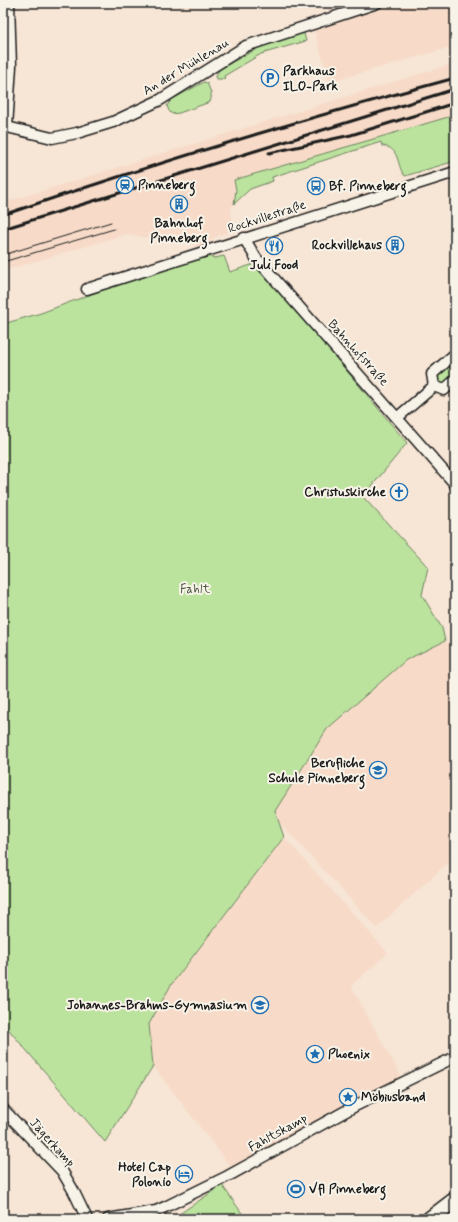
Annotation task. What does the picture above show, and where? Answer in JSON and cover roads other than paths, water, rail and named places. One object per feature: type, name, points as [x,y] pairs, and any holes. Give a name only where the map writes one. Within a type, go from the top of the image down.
[{"type":"main road","points":[[430,1219],[455,1200]]},
{"type":"street","name":"An der Mühlenau","points":[[9,3],[12,66],[5,127],[52,138],[77,133],[113,122],[160,100],[246,46],[377,3]]},
{"type":"street","name":"Rockvillestraße","points":[[87,289],[455,172]]},
{"type":"street","name":"Bahnhofstraße","points":[[244,238],[256,258],[398,417],[455,484]]},
{"type":"street","points":[[434,386],[432,374],[455,354]]},
{"type":"street","points":[[434,386],[444,390],[455,380]]},
{"type":"street","points":[[398,417],[434,386]]},
{"type":"street","name":"Fahltskamp","points":[[108,1219],[159,1215],[355,1106],[455,1056]]},
{"type":"street","name":"Jägerkamp","points":[[3,1109],[62,1171],[87,1219]]},
{"type":"tram line","points":[[3,255],[111,222]]},
{"type":"tram line","points":[[3,262],[114,229]]},
{"type":"railway","points":[[3,215],[228,143],[455,78]]},
{"type":"railway","points":[[3,229],[455,89]]},
{"type":"railway","points":[[269,153],[351,135],[455,103]]},
{"type":"place","name":"Parkhaus ILO-Park","points":[[270,78]]},
{"type":"place","name":"Pinneberg","points":[[125,185]]},
{"type":"place","name":"Bf. Pinneberg","points":[[316,186]]},
{"type":"place","name":"Bahnhof Pinneberg","points":[[179,204]]},
{"type":"place","name":"Rockvillehaus","points":[[395,245]]},
{"type":"place","name":"Juli Food","points":[[274,246]]},
{"type":"place","name":"Christuskirche","points":[[399,492]]},
{"type":"place","name":"Berufliche Schule Pinneberg","points":[[378,770]]},
{"type":"place","name":"Johannes-Brahms-Gymnasium","points":[[260,1005]]},
{"type":"place","name":"Phoenix","points":[[315,1054]]},
{"type":"place","name":"Möbiusband","points":[[348,1097]]},
{"type":"place","name":"Hotel Cap Polonio","points":[[184,1174]]},
{"type":"place","name":"Vfl Pinneberg","points":[[296,1189]]},
{"type":"park label","name":"Fahlt","points":[[195,589]]}]
